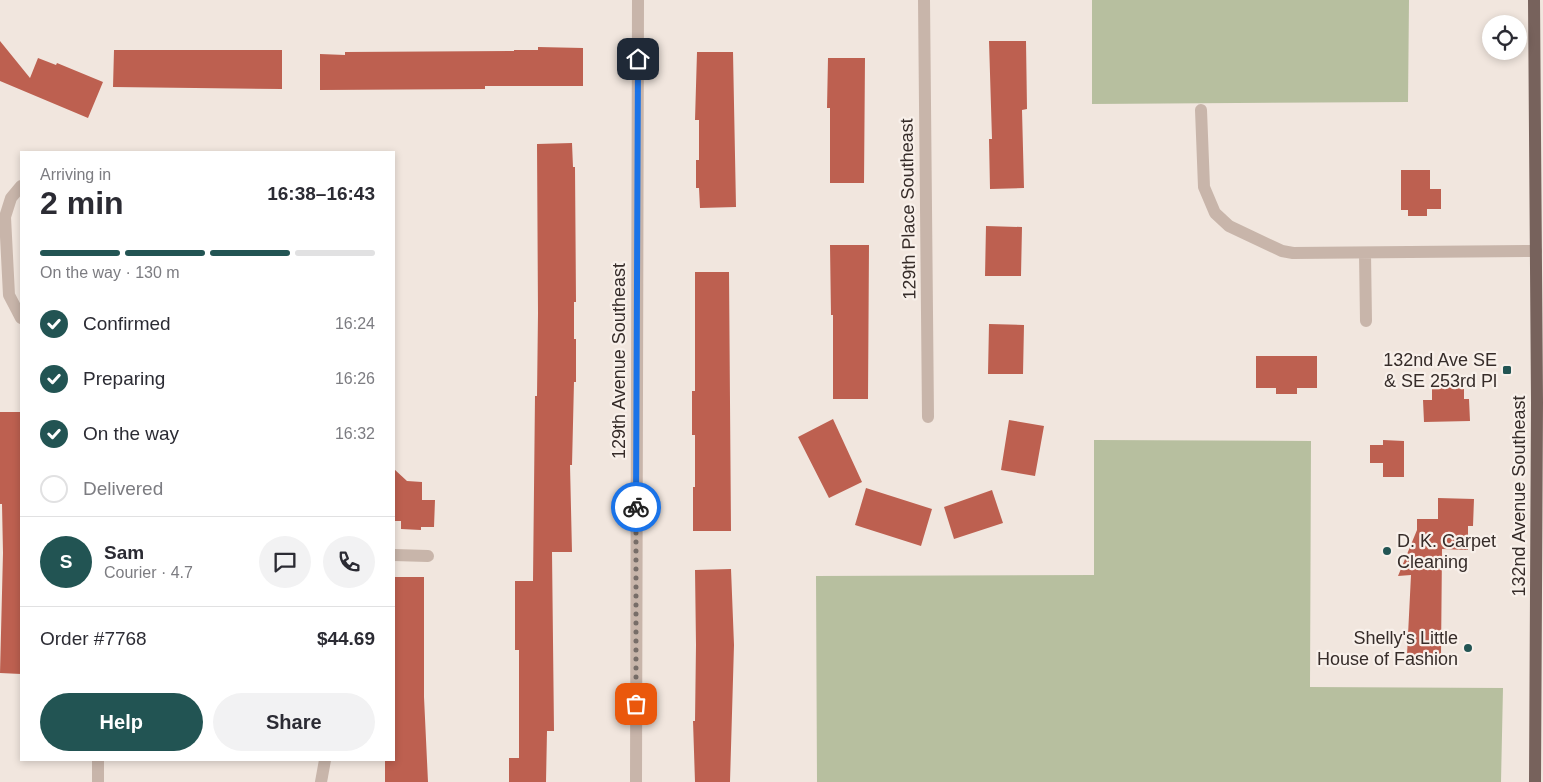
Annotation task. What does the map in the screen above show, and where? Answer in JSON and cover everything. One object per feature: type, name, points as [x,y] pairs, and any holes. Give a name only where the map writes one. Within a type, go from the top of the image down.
[{"type":"main road","name":"132nd Avenue Southeast","points":[[1534,0],[1536,251],[1540,402],[1536,782]]},
{"type":"street","name":"129th Avenue Southeast","points":[[636,782],[638,0]]},
{"type":"street","name":"129th Place Southeast","points":[[924,0],[928,417]]},
{"type":"street","points":[[1202,110],[1204,187],[1215,213],[1229,226],[1282,251],[1294,253],[1366,253],[1536,251]]},
{"type":"street","points":[[20,187],[11,198],[5,217],[9,295],[20,316]]},
{"type":"street","points":[[1366,253],[1366,320]]},
{"type":"street","points":[[395,555],[428,556]]},
{"type":"street","points":[[98,761],[98,782]]},
{"type":"street","points":[[321,782],[325,761]]},
{"type":"green space","points":[[1092,0],[1409,0],[1408,102],[1092,104]]},
{"type":"green space","points":[[1094,440],[1311,441],[1310,687],[1503,688],[1501,782],[817,782],[816,576],[1094,575]]},
{"type":"building","points":[[0,41],[30,78],[38,58],[56,65],[57,63],[103,82],[88,118],[0,81]]},
{"type":"building","points":[[989,41],[1026,41],[1027,109],[1022,110],[1024,188],[990,189],[989,139],[992,139]]},
{"type":"building","points":[[538,47],[583,48],[583,86],[485,86],[485,89],[320,90],[320,54],[345,55],[345,52],[514,51],[538,50]]},
{"type":"building","points":[[114,50],[282,50],[282,89],[113,87]]},
{"type":"building","points":[[697,52],[733,52],[736,207],[700,208],[699,188],[696,188],[696,160],[699,160],[699,120],[695,120]]},
{"type":"building","points":[[828,58],[865,58],[864,183],[830,183],[830,108],[827,108]]},
{"type":"building","points":[[572,143],[573,167],[575,167],[576,302],[574,302],[574,339],[576,339],[576,382],[574,382],[572,465],[570,465],[572,552],[552,552],[554,731],[547,731],[546,782],[509,782],[509,758],[519,758],[519,650],[515,650],[515,581],[533,581],[538,313],[537,144]]},
{"type":"building","points":[[1401,170],[1430,170],[1430,189],[1441,189],[1441,209],[1427,209],[1427,216],[1408,216],[1408,210],[1401,210]]},
{"type":"building","points":[[986,226],[1022,227],[1021,276],[985,276]]},
{"type":"building","points":[[830,245],[869,245],[868,399],[833,399],[833,315],[831,315]]},
{"type":"building","points":[[695,272],[729,272],[731,531],[693,531],[695,435],[692,435],[692,391],[695,391]]},
{"type":"building","points":[[989,324],[1024,325],[1023,374],[988,374]]},
{"type":"building","points":[[1256,356],[1317,356],[1317,388],[1297,388],[1297,394],[1276,394],[1276,388],[1256,388]]},
{"type":"building","points":[[1432,382],[1464,382],[1464,399],[1469,399],[1470,421],[1424,422],[1423,400],[1432,400]]},
{"type":"building","points":[[0,412],[20,412],[20,674],[0,673],[3,553],[2,504],[0,504]]},
{"type":"building","points":[[833,419],[862,482],[829,498],[798,437]]},
{"type":"building","points":[[1009,420],[1044,426],[1035,476],[1001,470]]},
{"type":"building","points":[[1383,440],[1404,441],[1404,477],[1383,477],[1383,463],[1370,463],[1370,445],[1383,445]]},
{"type":"building","points":[[395,470],[407,481],[422,482],[422,500],[435,500],[434,527],[421,527],[421,530],[401,529],[401,521],[395,521]]},
{"type":"building","points":[[866,488],[932,509],[921,546],[855,525]]},
{"type":"building","points":[[992,490],[1003,523],[954,539],[944,507]]},
{"type":"building","points":[[1438,498],[1474,499],[1473,526],[1468,526],[1468,550],[1442,549],[1441,656],[1407,655],[1411,575],[1398,576],[1417,530],[1417,519],[1438,519]]},
{"type":"building","points":[[731,569],[734,645],[730,782],[695,782],[693,721],[695,721],[695,570]]},
{"type":"building","points":[[395,577],[424,577],[424,697],[428,782],[385,782],[385,761],[395,761]]},
{"type":"way so far","points":[[636,507],[636,704]]},
{"type":"place","name":"132nd Ave SE & SE 253rd Pl","points":[[1507,370]]},
{"type":"place","name":"D. K. Carpet Cleaning","points":[[1387,551]]},
{"type":"place","name":"Shelly's Little House of Fashion","points":[[1468,648]]},
{"type":"route","points":[[636,507],[638,59]]}]
